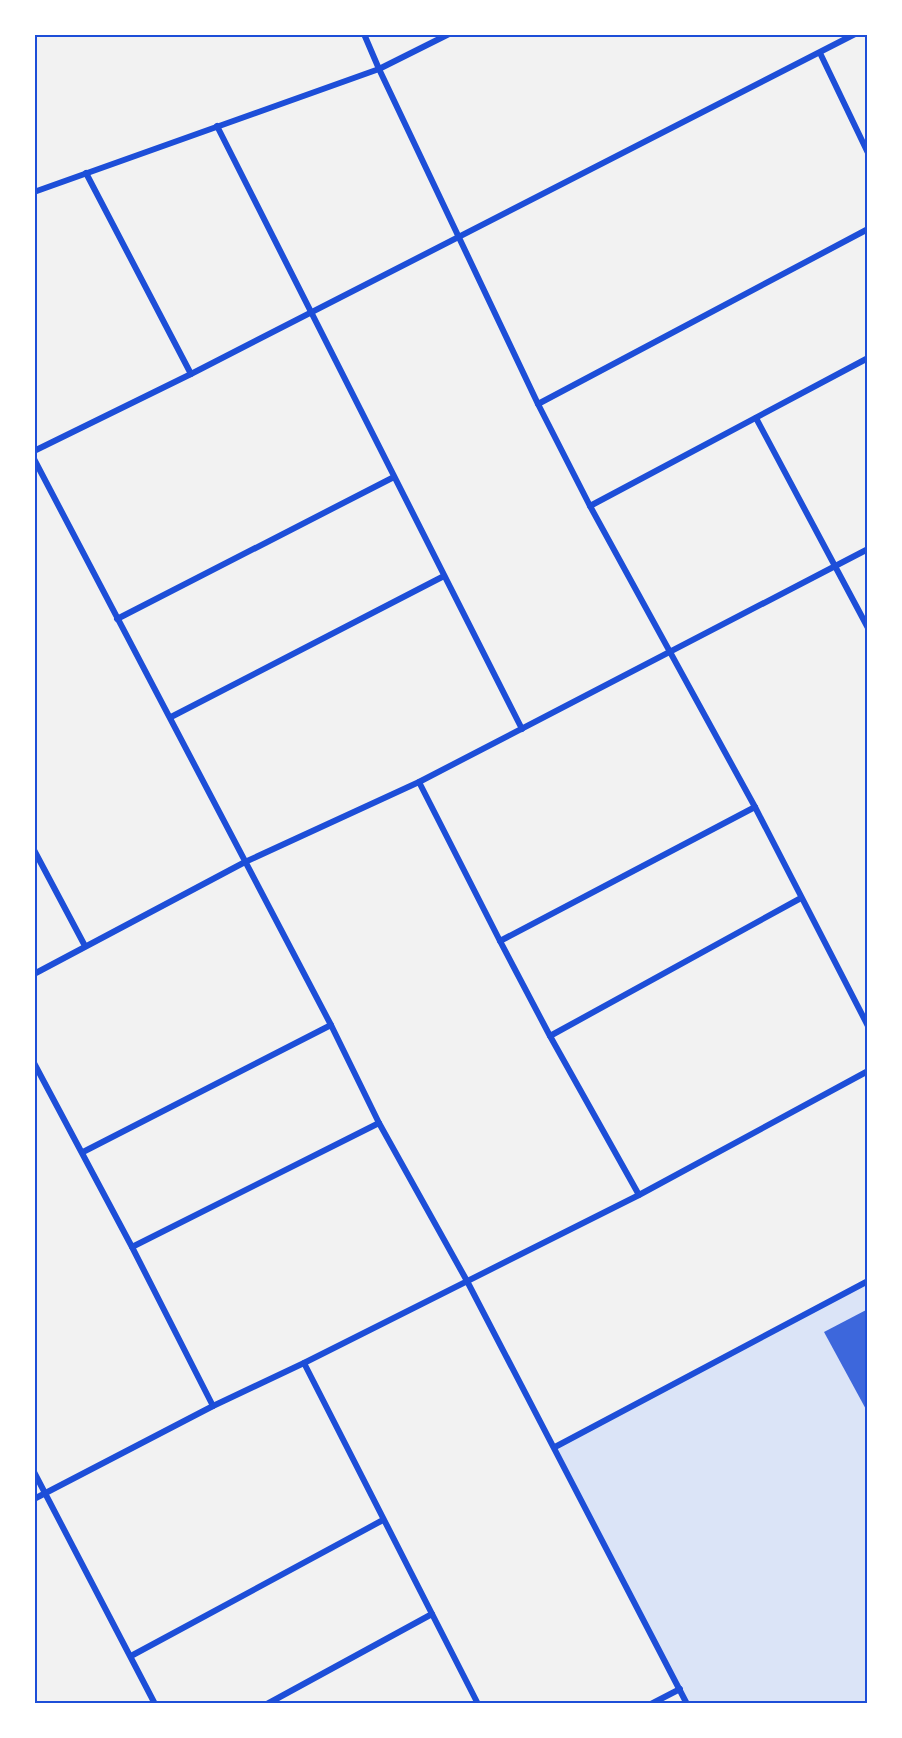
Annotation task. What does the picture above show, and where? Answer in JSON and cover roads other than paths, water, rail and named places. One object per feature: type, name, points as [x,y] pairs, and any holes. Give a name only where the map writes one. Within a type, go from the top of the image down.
[{"type":"street","points":[[364,34],[538,404],[590,506],[755,807],[867,1026]]},
{"type":"street","points":[[34,192],[379,69],[449,34]]},
{"type":"street","points":[[34,452],[459,238],[855,34]]},
{"type":"street","points":[[820,53],[867,153]]},
{"type":"street","points":[[217,126],[522,729]]},
{"type":"street","points":[[86,173],[191,374]]},
{"type":"street","points":[[538,404],[867,229]]},
{"type":"street","points":[[590,506],[867,358]]},
{"type":"street","points":[[756,418],[867,628]]},
{"type":"street","points":[[34,459],[331,1024],[379,1123],[467,1281],[687,1704]]},
{"type":"street","points":[[117,619],[394,477]]},
{"type":"street","points":[[34,974],[245,862],[418,782],[867,549]]},
{"type":"street","points":[[171,717],[444,576]]},
{"type":"street","points":[[418,782],[550,1036],[639,1195]]},
{"type":"street","points":[[500,941],[755,807]]},
{"type":"street","points":[[34,850],[85,946]]},
{"type":"street","points":[[550,1036],[801,898]]},
{"type":"street","points":[[83,1152],[331,1024]]},
{"type":"street","points":[[34,1063],[83,1152],[213,1406]]},
{"type":"street","points":[[34,1499],[213,1406],[304,1363],[639,1195],[867,1071]]},
{"type":"street","points":[[132,1247],[379,1123]]},
{"type":"street","points":[[555,1448],[867,1281]]},
{"type":"street","points":[[304,1363],[478,1704]]},
{"type":"street","points":[[34,1472],[155,1704]]},
{"type":"street","points":[[131,1656],[383,1520]]},
{"type":"street","points":[[267,1704],[432,1614]]},
{"type":"street","points":[[651,1704],[680,1689]]}]
